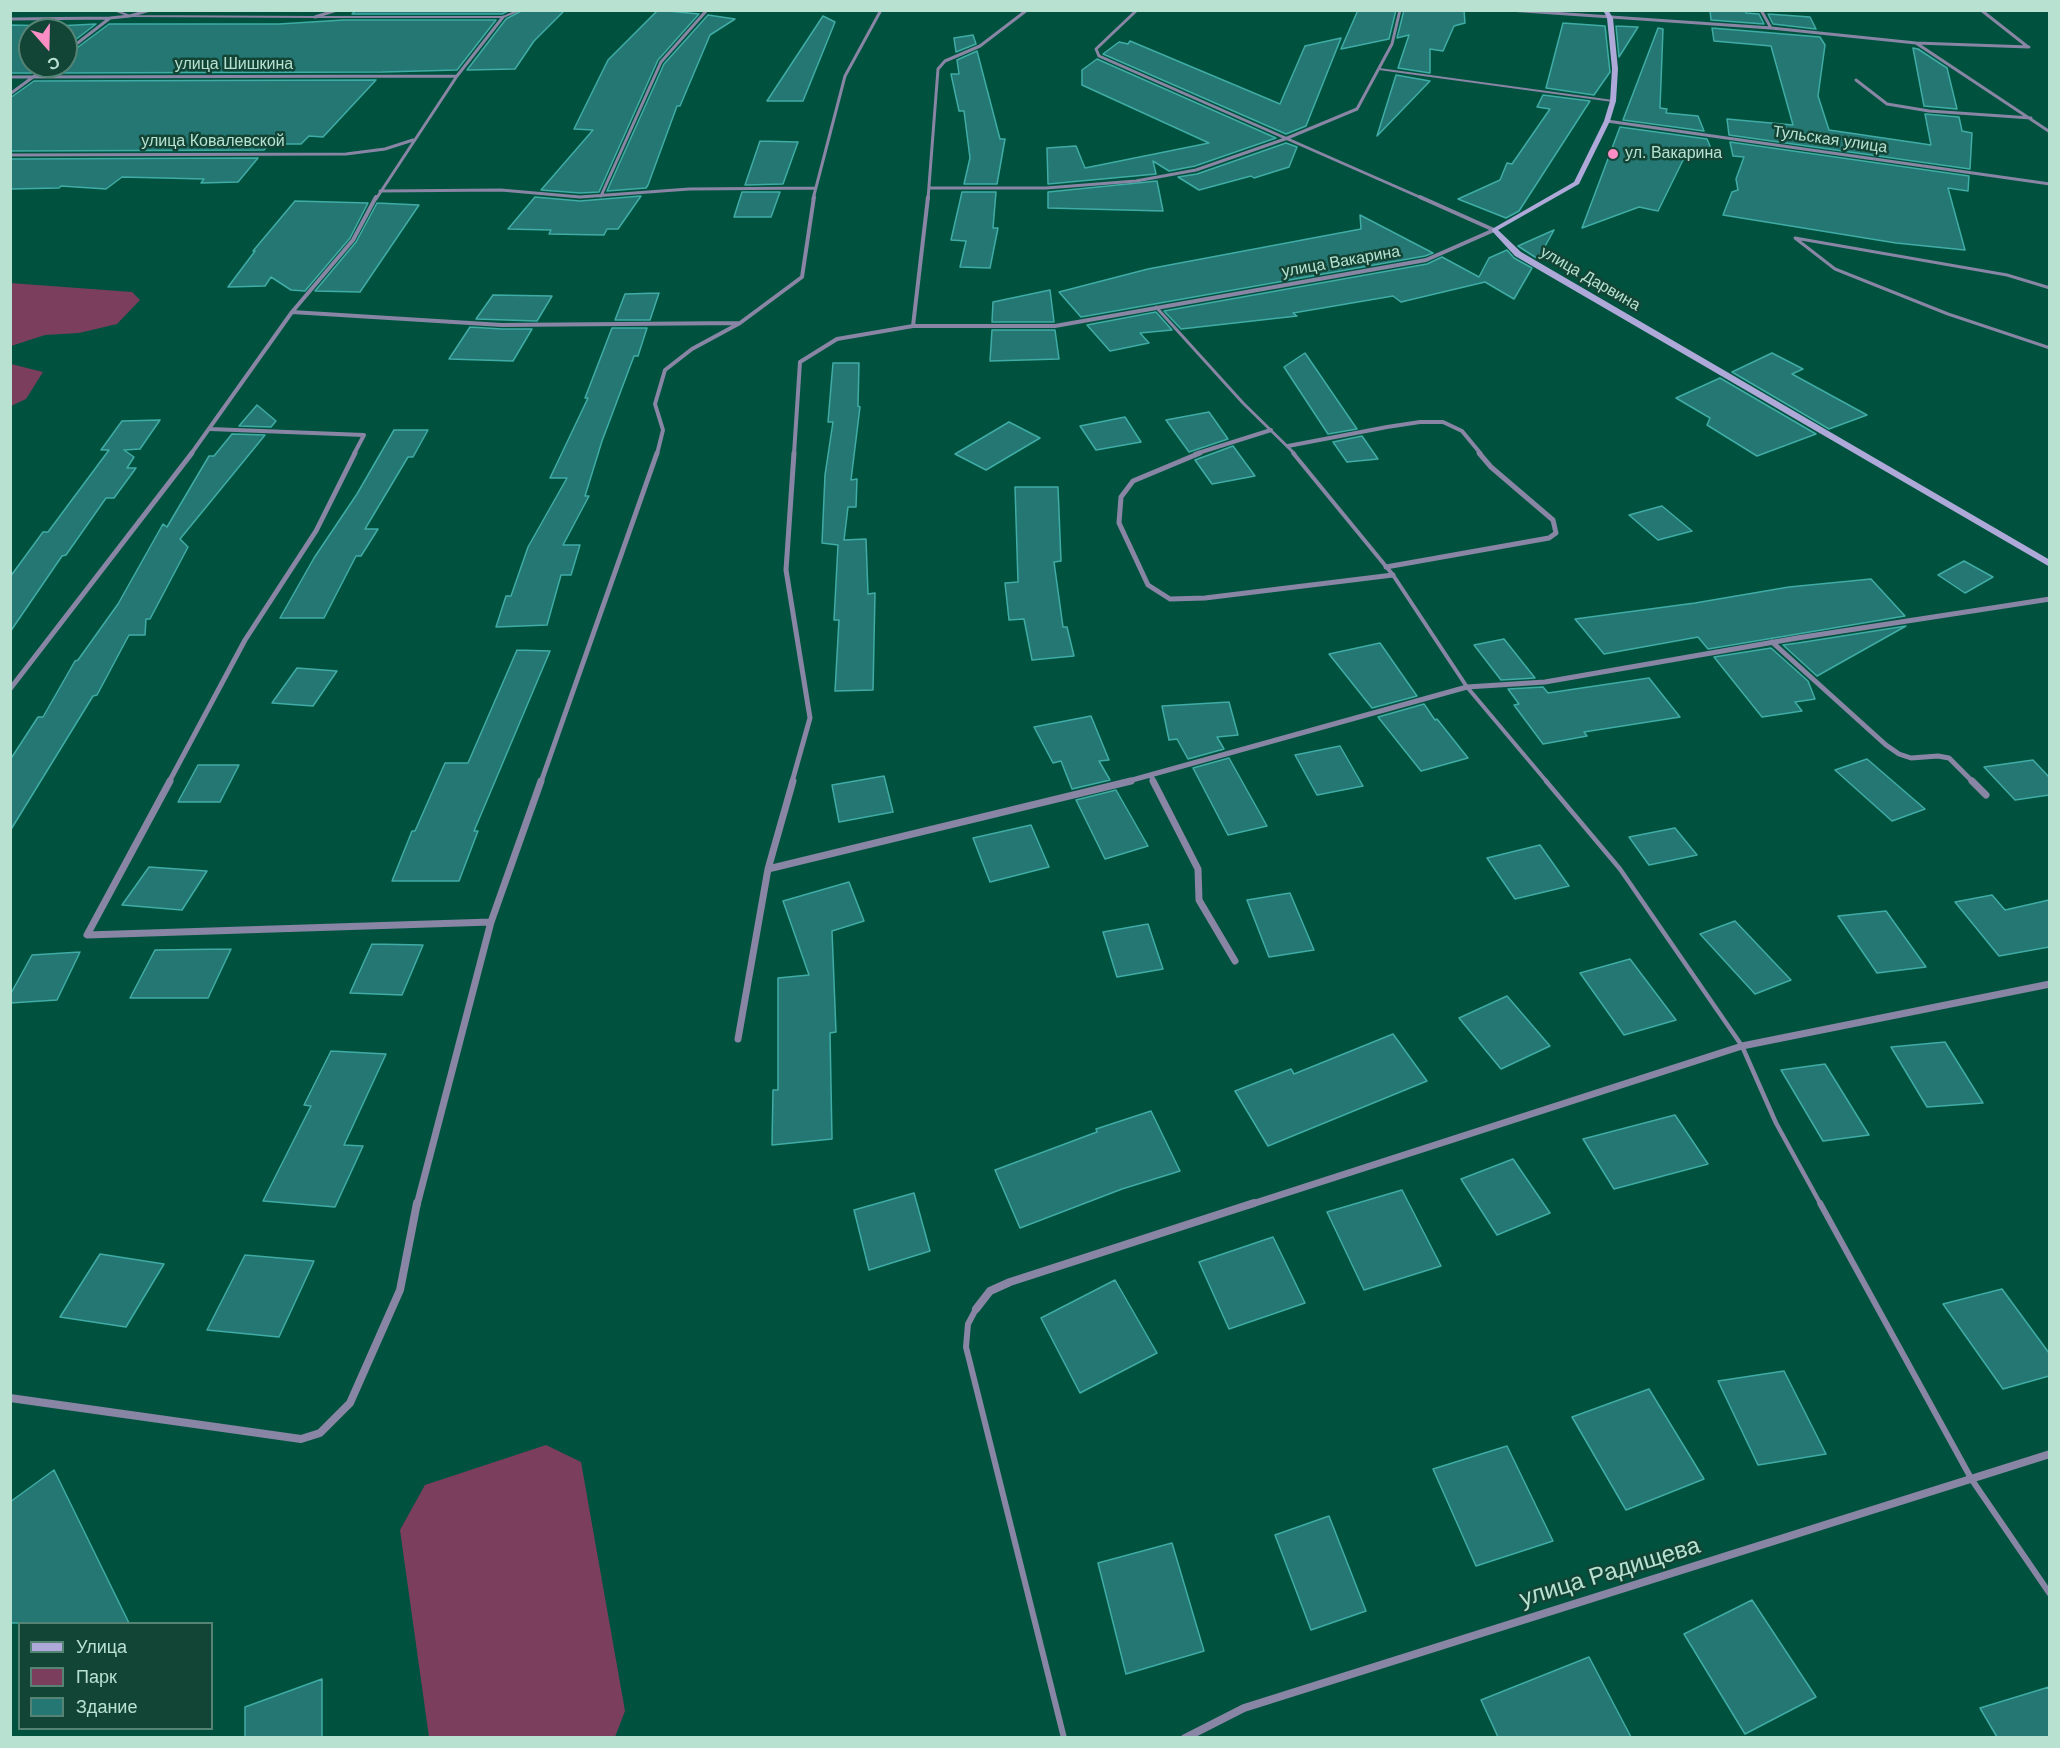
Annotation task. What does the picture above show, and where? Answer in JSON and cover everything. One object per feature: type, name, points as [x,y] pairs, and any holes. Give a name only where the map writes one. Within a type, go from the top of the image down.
[{"type":"street","points":[[10,19],[111,18],[130,16],[150,10]]},
{"type":"street","points":[[315,17],[337,10]]},
{"type":"street","points":[[601,196],[661,62],[707,10]]},
{"type":"street","points":[[10,1398],[301,1439],[320,1433],[350,1403],[400,1290],[411,1228],[491,922],[656,457],[663,430],[655,404],[666,370],[692,349],[740,323],[802,277],[815,188],[845,76],[881,10]]},
{"type":"street","points":[[913,326],[929,188],[938,69],[945,61],[980,46],[1027,10]]},
{"type":"street","name":"улица Дарвина","points":[[1137,10],[1096,49],[1099,56],[1494,230],[1518,254],[2049,564]]},
{"type":"street","points":[[929,188],[1046,189],[1136,181],[1196,170],[1285,139],[1358,109],[1392,44],[1400,10]]},
{"type":"street","points":[[1509,10],[1772,28],[1916,43],[2029,47],[1981,10]]},
{"type":"street","name":"улица Вакарина","points":[[768,869],[810,718],[786,570],[800,362],[837,339],[913,326],[1055,326],[1426,260],[1494,230],[1578,183],[1607,121],[1612,101],[1615,69],[1610,18],[1605,10]]},
{"type":"street","points":[[1761,10],[1772,28]]},
{"type":"street","points":[[10,689],[210,429],[292,312],[353,240],[380,191],[414,140],[457,76],[502,17]]},
{"type":"street","points":[[78,43],[111,18]]},
{"type":"street","points":[[1916,43],[2049,132]]},
{"type":"street","name":"улица Шишкина","points":[[78,77],[457,76]]},
{"type":"street","points":[[10,94],[32,78]]},
{"type":"street","points":[[1856,80],[1887,104],[1929,111],[2031,118]]},
{"type":"street","name":"Тульская улица","points":[[1607,121],[2049,184]]},
{"type":"street","name":"улица Ковалевской","points":[[10,155],[346,154],[385,149],[414,140]]},
{"type":"street","points":[[380,191],[501,190],[580,197],[689,189],[815,188]]},
{"type":"street","points":[[292,312],[502,325],[740,323]]},
{"type":"street","points":[[1288,446],[1409,424],[1443,423],[1462,431],[1491,467],[1553,520],[1556,533],[1548,538],[1386,567]]},
{"type":"street","points":[[210,429],[364,435],[316,531],[245,640],[87,934],[491,922]]},
{"type":"street","points":[[1271,430],[1182,459],[1133,481],[1121,497],[1119,523],[1148,585],[1170,599],[1206,598],[1393,575]]},
{"type":"street","points":[[738,1039],[768,869],[1150,776],[1467,687],[1545,681],[2049,598]]},
{"type":"street","points":[[1772,642],[1886,745],[1899,754],[1911,758],[1938,756],[1949,758],[1986,795]]},
{"type":"street","points":[[1150,776],[1198,869],[1199,900],[1235,961]]},
{"type":"street","points":[[976,1309],[990,1291],[1010,1282],[1742,1046],[2049,984]]},
{"type":"street","name":"улица Радищева","points":[[1185,1737],[1244,1708],[2049,1454]]},
{"type":"lane","points":[[114,10],[130,16],[315,17],[502,17],[520,10]]},
{"type":"lane","points":[[1379,69],[1612,101]]},
{"type":"lane","points":[[2049,288],[2007,275],[1795,238],[1835,268],[1948,314],[2049,348]]},
{"type":"lane","points":[[1156,307],[1288,446],[1393,575],[1467,687],[1620,869],[1742,1046],[1776,1123],[1972,1480],[2049,1594]]},
{"type":"lane","points":[[976,1309],[968,1324],[966,1347],[1064,1737]]},
{"type":"green space","points":[[10,283],[132,292],[140,300],[117,324],[79,333],[45,335],[11,346]]},
{"type":"green space","points":[[11,364],[43,372],[26,399],[11,406]]},
{"type":"green space","points":[[546,1445],[581,1462],[625,1711],[615,1737],[429,1737],[400,1530],[425,1485]]},
{"type":"building","points":[[356,10],[510,10],[502,14],[352,14]]},
{"type":"building","points":[[523,10],[565,10],[534,41],[515,69],[467,70],[506,19]]},
{"type":"building","points":[[658,10],[699,14],[658,60],[599,192],[541,190],[593,130],[574,129],[608,60]]},
{"type":"building","points":[[1358,10],[1396,10],[1389,39],[1341,49]]},
{"type":"building","points":[[1404,10],[1464,10],[1465,23],[1454,26],[1443,51],[1430,49],[1430,73],[1398,68],[1409,35],[1397,38]]},
{"type":"building","points":[[1710,10],[1745,10],[1746,13],[1759,14],[1764,24],[1711,20]]},
{"type":"building","points":[[1768,14],[1810,17],[1816,29],[1773,24]]},
{"type":"building","points":[[708,15],[735,19],[710,35],[680,106],[677,106],[648,185],[646,188],[607,191],[664,64]]},
{"type":"building","points":[[823,16],[835,22],[803,101],[767,101]]},
{"type":"building","points":[[344,20],[496,20],[457,70],[78,73],[78,47],[109,24],[279,24]]},
{"type":"building","points":[[1563,23],[1605,26],[1610,72],[1594,95],[1546,88]]},
{"type":"building","points":[[96,24],[78,38],[78,25]]},
{"type":"building","points":[[10,25],[18,25],[18,73],[10,73]]},
{"type":"building","points":[[1616,26],[1638,27],[1619,57]]},
{"type":"building","points":[[1658,28],[1663,29],[1660,108],[1667,109],[1666,113],[1698,116],[1704,131],[1623,120]]},
{"type":"building","points":[[1712,28],[1820,37],[1825,45],[1818,96],[1829,130],[1931,145],[1925,114],[1959,117],[1962,131],[1972,133],[1970,169],[1729,135],[1727,119],[1793,125],[1771,46],[1714,41]]},
{"type":"building","points":[[973,35],[976,44],[956,52],[954,38]]},
{"type":"building","points":[[1341,38],[1306,126],[1286,134],[1103,54],[1119,42],[1128,44],[1130,41],[1280,104],[1305,46]]},
{"type":"building","points":[[1913,48],[1947,68],[1957,109],[1924,106]]},
{"type":"building","points":[[977,51],[1000,139],[1005,139],[997,184],[964,184],[970,158],[964,111],[959,111],[951,74],[959,74],[957,60]]},
{"type":"building","points":[[1097,59],[1276,138],[1195,166],[1169,171],[1153,161],[1156,174],[1048,184],[1047,148],[1076,146],[1085,168],[1209,143],[1082,85],[1082,70]]},
{"type":"building","points":[[1396,75],[1430,81],[1377,136]]},
{"type":"building","points":[[376,80],[323,137],[309,136],[301,144],[270,144],[264,150],[10,151],[10,98],[34,81]]},
{"type":"building","points":[[1543,95],[1590,101],[1519,211],[1506,218],[1458,199],[1500,180],[1507,163],[1512,164],[1550,109],[1537,107]]},
{"type":"building","points":[[1620,127],[1707,139],[1713,153],[1688,150],[1658,211],[1639,207],[1582,228]]},
{"type":"building","points":[[760,141],[798,142],[783,184],[745,185]]},
{"type":"building","points":[[1730,142],[1969,176],[1968,191],[1948,188],[1965,250],[1896,243],[1723,215],[1732,192],[1738,190],[1736,179],[1744,157],[1733,156]]},
{"type":"building","points":[[1286,143],[1297,147],[1289,167],[1254,178],[1251,176],[1199,190],[1178,177],[1197,174]]},
{"type":"building","points":[[258,158],[238,182],[201,183],[204,179],[122,177],[106,189],[61,186],[59,188],[10,189],[10,159]]},
{"type":"building","points":[[1157,181],[1163,211],[1048,208],[1048,192]]},
{"type":"building","points":[[742,192],[780,192],[771,217],[734,217]]},
{"type":"building","points":[[962,192],[996,192],[993,228],[998,228],[990,268],[960,267],[966,241],[951,240]]},
{"type":"building","points":[[641,196],[618,229],[607,229],[604,235],[549,234],[551,230],[508,229],[535,197],[580,201]]},
{"type":"building","points":[[295,201],[368,203],[350,238],[305,291],[291,290],[271,277],[265,286],[228,287],[255,251],[253,251]]},
{"type":"building","points":[[377,203],[419,205],[360,292],[315,291],[356,242]]},
{"type":"building","points":[[1360,215],[1433,253],[1081,317],[1059,292],[1148,269],[1361,229]]},
{"type":"building","points":[[1554,230],[1538,259],[1518,246]]},
{"type":"building","points":[[1507,250],[1514,258],[1532,268],[1514,299],[1485,282],[1401,302],[1393,296],[1293,313],[1297,316],[1181,329],[1164,311],[1427,264],[1442,257],[1479,277],[1489,258]]},
{"type":"building","points":[[1050,290],[1054,322],[992,322],[993,302]]},
{"type":"building","points":[[659,293],[650,320],[615,320],[625,294]]},
{"type":"building","points":[[493,295],[552,296],[537,321],[476,319]]},
{"type":"building","points":[[1156,312],[1172,330],[1140,333],[1149,343],[1110,351],[1087,325]]},
{"type":"building","points":[[470,327],[532,329],[513,361],[449,359]]},
{"type":"building","points":[[612,328],[647,328],[638,356],[634,356],[602,441],[585,496],[589,496],[563,545],[580,545],[571,575],[561,575],[547,625],[496,627],[506,596],[511,596],[528,547],[567,478],[550,478],[588,398],[585,398]]},
{"type":"building","points":[[992,330],[1055,330],[1059,359],[990,361]]},
{"type":"building","points":[[1305,353],[1357,429],[1328,434],[1284,367]]},
{"type":"building","points":[[1772,353],[1803,369],[1792,374],[1867,415],[1829,429],[1732,372]]},
{"type":"building","points":[[833,363],[859,363],[858,406],[860,407],[851,480],[857,479],[856,507],[848,507],[844,540],[866,539],[868,594],[875,593],[873,690],[835,691],[839,620],[834,620],[838,545],[822,543],[825,475],[833,422],[828,422]]},
{"type":"building","points":[[1720,378],[1816,434],[1757,456],[1707,425],[1710,418],[1676,398]]},
{"type":"building","points":[[257,405],[276,421],[271,427],[239,426]]},
{"type":"building","points":[[1209,412],[1228,439],[1189,452],[1166,420]]},
{"type":"building","points":[[1125,417],[1141,442],[1096,450],[1080,426]]},
{"type":"building","points":[[160,420],[140,449],[124,450],[134,457],[127,468],[136,468],[114,498],[106,498],[66,555],[62,556],[10,632],[10,577],[43,532],[48,532],[109,450],[101,450],[122,421]]},
{"type":"building","points":[[1009,422],[1040,438],[986,470],[955,454]]},
{"type":"building","points":[[394,430],[428,430],[413,457],[408,457],[365,529],[378,529],[361,556],[356,556],[324,618],[280,618],[314,558],[357,494]]},
{"type":"building","points":[[232,434],[265,435],[180,539],[188,547],[150,619],[146,619],[145,635],[129,635],[97,695],[93,696],[10,831],[10,760],[38,717],[43,717],[75,661],[118,604],[163,524],[167,527],[209,456],[214,456]]},
{"type":"building","points":[[1362,436],[1378,459],[1347,462],[1333,442]]},
{"type":"building","points":[[1233,446],[1255,476],[1212,484],[1195,460]]},
{"type":"building","points":[[1015,487],[1058,487],[1061,561],[1054,562],[1063,627],[1067,627],[1074,656],[1032,660],[1024,619],[1009,620],[1005,583],[1018,582]]},
{"type":"building","points":[[1662,506],[1692,531],[1658,540],[1629,515]]},
{"type":"building","points":[[1964,561],[1993,577],[1965,593],[1938,575]]},
{"type":"building","points":[[1871,579],[1905,616],[1708,649],[1698,637],[1604,654],[1575,619],[1695,603],[1789,587]]},
{"type":"building","points":[[1906,626],[1817,676],[1783,645],[1798,643]]},
{"type":"building","points":[[1504,639],[1535,678],[1501,680],[1474,645]]},
{"type":"building","points":[[1380,643],[1417,696],[1372,708],[1329,654]]},
{"type":"building","points":[[1771,648],[1808,681],[1815,699],[1795,702],[1802,711],[1762,717],[1714,657]]},
{"type":"building","points":[[517,650],[550,651],[474,831],[478,831],[459,881],[392,881],[412,831],[415,831],[445,763],[468,763]]},
{"type":"building","points":[[297,668],[337,671],[313,706],[272,703]]},
{"type":"building","points":[[1649,678],[1680,717],[1584,732],[1587,736],[1543,744],[1514,705],[1519,704],[1508,689],[1543,687],[1548,693]]},
{"type":"building","points":[[1229,702],[1238,735],[1217,737],[1224,749],[1188,759],[1177,739],[1169,740],[1162,706]]},
{"type":"building","points":[[1424,704],[1468,758],[1421,771],[1378,717]]},
{"type":"building","points":[[1091,716],[1109,760],[1099,761],[1110,780],[1072,789],[1061,761],[1053,763],[1034,727]]},
{"type":"building","points":[[1340,746],[1363,786],[1317,795],[1295,755]]},
{"type":"building","points":[[1229,758],[1267,826],[1228,835],[1193,768]]},
{"type":"building","points":[[1867,759],[1925,809],[1892,821],[1835,770]]},
{"type":"building","points":[[2033,760],[2049,777],[2049,795],[2015,800],[1984,767]]},
{"type":"building","points":[[198,765],[239,765],[220,802],[178,802]]},
{"type":"building","points":[[884,776],[893,812],[839,822],[832,785]]},
{"type":"building","points":[[1116,790],[1148,846],[1105,859],[1076,800]]},
{"type":"building","points":[[1031,825],[1049,867],[990,882],[973,838]]},
{"type":"building","points":[[1675,828],[1697,855],[1649,865],[1629,837]]},
{"type":"building","points":[[1540,845],[1569,886],[1515,899],[1487,858]]},
{"type":"building","points":[[149,867],[207,871],[182,910],[122,905]]},
{"type":"building","points":[[849,882],[864,921],[832,931],[836,1032],[830,1033],[832,1139],[772,1145],[773,1090],[778,1090],[778,978],[809,975],[783,901]]},
{"type":"building","points":[[1290,893],[1314,950],[1269,957],[1247,900]]},
{"type":"building","points":[[1992,895],[2005,910],[2049,900],[2049,947],[1999,956],[1955,902]]},
{"type":"building","points":[[1886,911],[1926,967],[1877,973],[1838,916]]},
{"type":"building","points":[[1735,921],[1791,980],[1755,994],[1700,934]]},
{"type":"building","points":[[1148,924],[1163,969],[1117,977],[1103,932]]},
{"type":"building","points":[[372,944],[423,945],[402,995],[350,993]]},
{"type":"building","points":[[231,949],[208,998],[130,998],[155,950]]},
{"type":"building","points":[[80,952],[57,1000],[10,1003],[10,995],[32,955]]},
{"type":"building","points":[[1630,959],[1676,1020],[1624,1035],[1580,973]]},
{"type":"building","points":[[1507,996],[1550,1046],[1501,1069],[1459,1018]]},
{"type":"building","points":[[1393,1034],[1427,1081],[1268,1146],[1235,1091],[1291,1069],[1294,1074]]},
{"type":"building","points":[[1945,1042],[1983,1103],[1927,1107],[1891,1047]]},
{"type":"building","points":[[331,1051],[386,1054],[344,1145],[363,1146],[335,1207],[263,1201],[311,1106],[304,1105]]},
{"type":"building","points":[[1825,1064],[1869,1135],[1823,1141],[1781,1070]]},
{"type":"building","points":[[1151,1111],[1180,1171],[1122,1189],[1020,1228],[995,1170],[1097,1132],[1096,1129]]},
{"type":"building","points":[[1675,1115],[1708,1164],[1614,1189],[1583,1139]]},
{"type":"building","points":[[1513,1159],[1550,1213],[1497,1235],[1461,1179]]},
{"type":"building","points":[[1402,1190],[1441,1266],[1364,1290],[1327,1212]]},
{"type":"building","points":[[914,1193],[930,1251],[869,1270],[854,1210]]},
{"type":"building","points":[[1273,1237],[1305,1303],[1229,1329],[1199,1262]]},
{"type":"building","points":[[100,1254],[164,1264],[126,1327],[60,1317]]},
{"type":"building","points":[[245,1255],[314,1261],[279,1337],[207,1330]]},
{"type":"building","points":[[1115,1280],[1157,1353],[1080,1393],[1041,1318]]},
{"type":"building","points":[[2002,1289],[2049,1353],[2049,1376],[2003,1389],[1943,1304]]},
{"type":"building","points":[[1784,1371],[1826,1454],[1758,1465],[1718,1381]]},
{"type":"building","points":[[1649,1389],[1704,1479],[1626,1510],[1572,1417]]},
{"type":"building","points":[[1507,1446],[1553,1541],[1476,1566],[1433,1469]]},
{"type":"building","points":[[54,1470],[129,1622],[10,1623],[10,1502]]},
{"type":"building","points":[[1329,1516],[1366,1611],[1311,1630],[1275,1535]]},
{"type":"building","points":[[1172,1543],[1204,1651],[1126,1674],[1098,1563]]},
{"type":"building","points":[[1752,1600],[1816,1697],[1745,1734],[1684,1634]]},
{"type":"building","points":[[1589,1657],[1631,1737],[1498,1737],[1481,1700]]},
{"type":"building","points":[[322,1679],[322,1737],[245,1737],[245,1707]]},
{"type":"building","points":[[2049,1687],[2049,1737],[1997,1737],[1980,1708]]},
{"type":"place","name":"ул. Вакарина","points":[[1613,154]]}]
